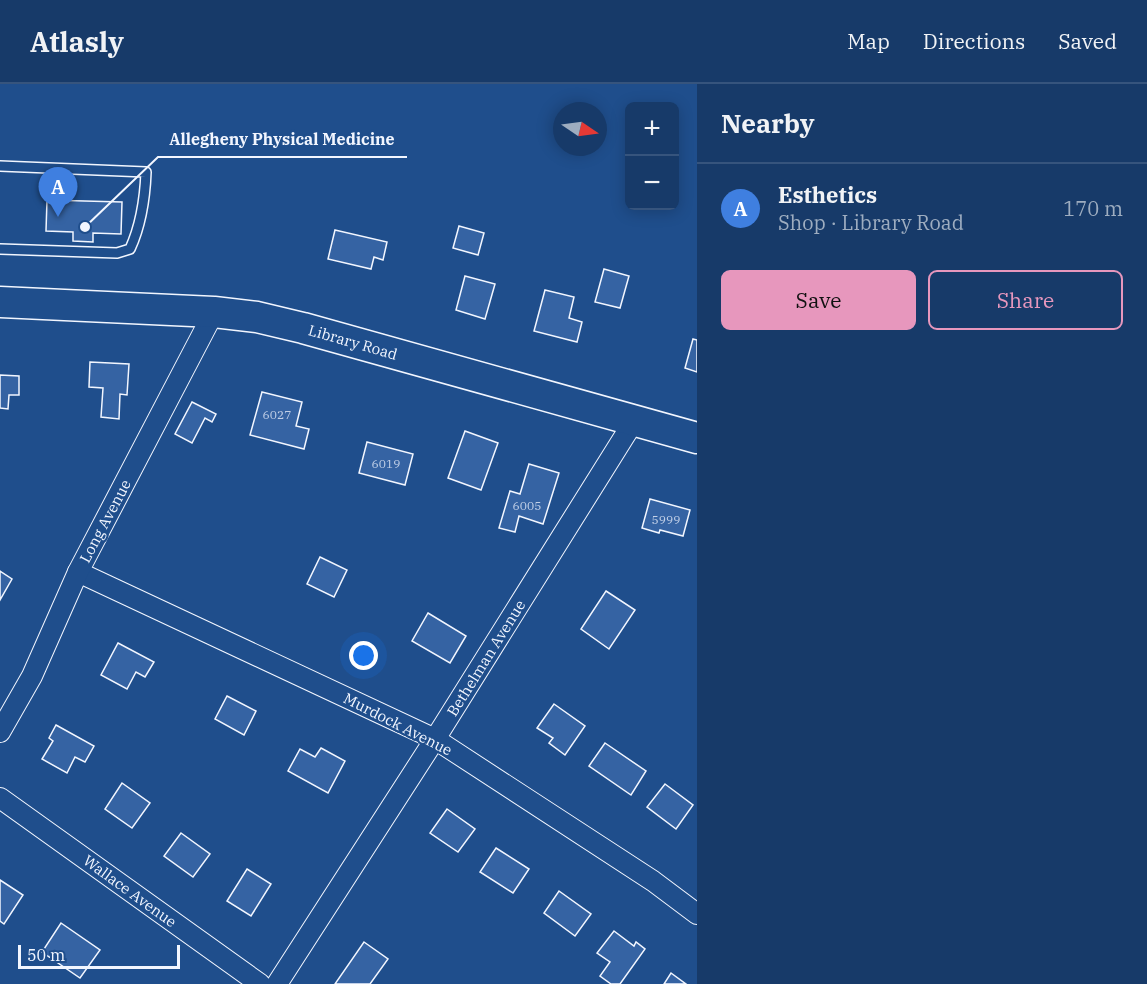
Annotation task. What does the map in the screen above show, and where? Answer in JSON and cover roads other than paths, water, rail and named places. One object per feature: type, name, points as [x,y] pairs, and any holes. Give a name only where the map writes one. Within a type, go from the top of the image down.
[{"type":"main road","name":"Library Road","points":[[0,302],[214,312],[257,318],[303,328],[697,438]]},
{"type":"street","name":"Long Avenue","points":[[0,732],[32,676],[78,572],[214,312]]},
{"type":"street","name":"Bethelman Avenue","points":[[277,984],[435,739],[634,421]]},
{"type":"street","name":"Murdock Avenue","points":[[78,572],[435,739],[653,881],[697,914]]},
{"type":"street","name":"Wallace Avenue","points":[[0,798],[260,984]]},
{"type":"lane","points":[[0,166],[146,172],[145,200],[130,249],[117,253],[0,249]]},
{"type":"place","name":"Esthetics","points":[[58,217]]},
{"type":"place","name":"Allegheny Physical Medicine","points":[[85,227]]}]
